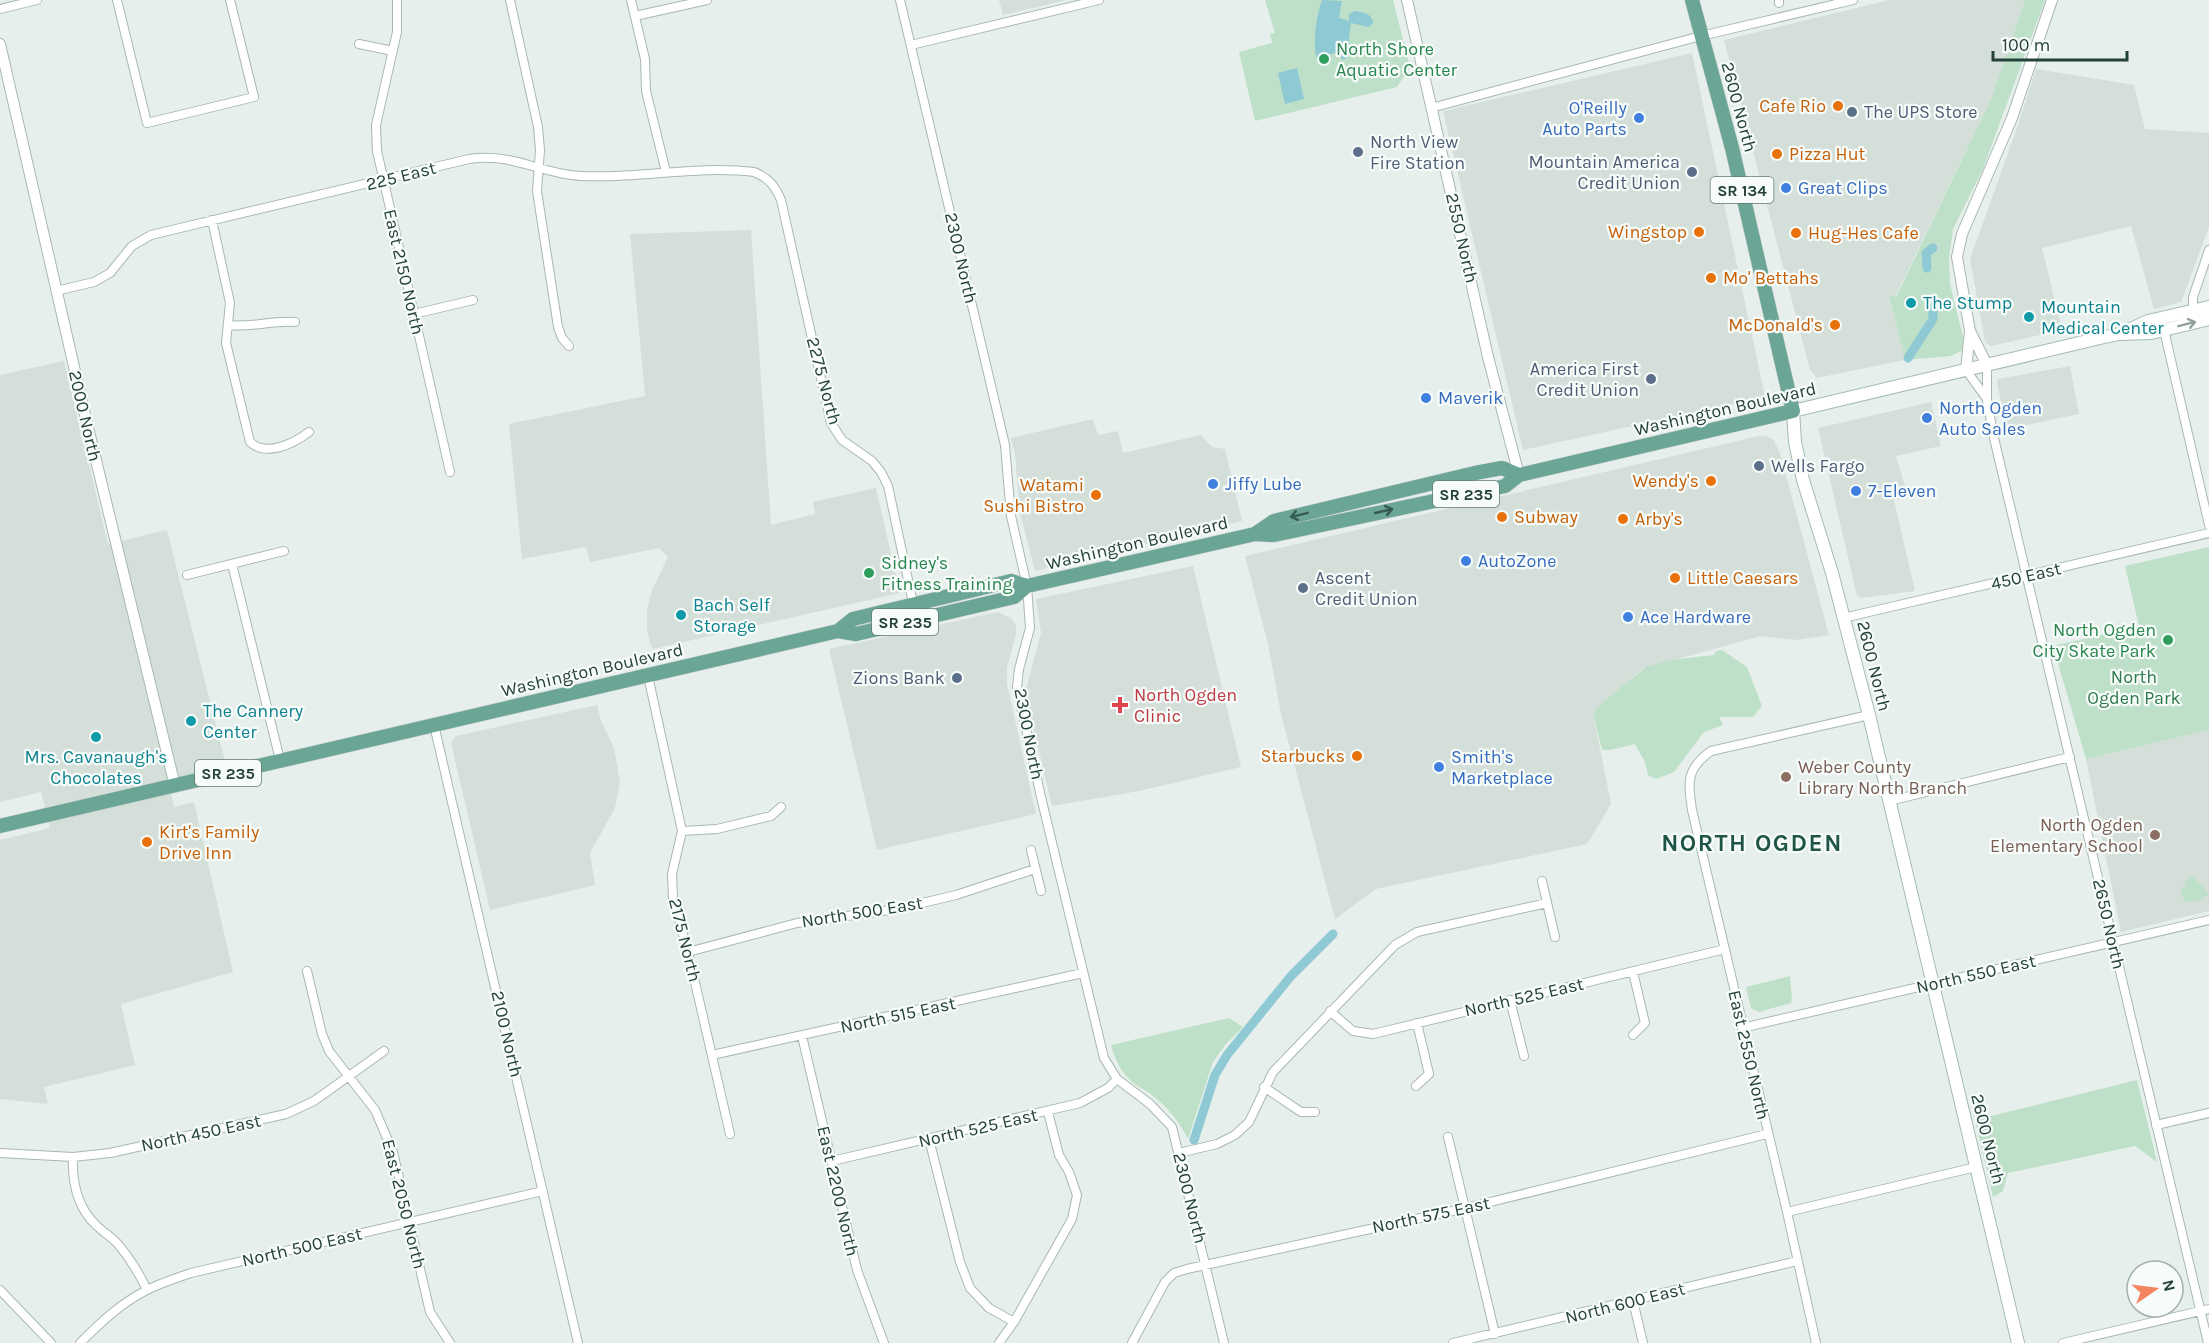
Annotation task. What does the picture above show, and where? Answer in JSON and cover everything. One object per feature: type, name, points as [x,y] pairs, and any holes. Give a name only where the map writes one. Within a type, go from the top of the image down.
[{"type":"main road","name":"2600 North","points":[[1692,0],[1732,148],[1793,411],[1795,442],[1803,480],[1832,573],[1869,715],[2018,1343]]},
{"type":"main road","points":[[2119,334],[2148,321],[2209,307]]},
{"type":"main road","points":[[2119,334],[2151,333],[2209,319]]},
{"type":"main road","name":"Washington Boulevard","points":[[434,725],[838,631],[856,634],[1014,597],[1027,586],[1255,534],[1274,535],[1505,486],[1519,475],[2119,334]]},
{"type":"main road","name":"Washington Boulevard","points":[[1255,534],[1274,521],[1426,484],[1502,468],[1519,475]]},
{"type":"main road","name":"Washington Boulevard","points":[[838,631],[853,619],[913,603],[1011,581],[1027,586]]},
{"type":"main road","name":"SR 235","points":[[0,826],[434,725]]},
{"type":"street","points":[[0,9],[37,0]]},
{"type":"street","points":[[117,0],[147,123],[254,97],[230,0]]},
{"type":"street","name":"East 2150 North","points":[[397,0],[397,32],[376,125],[377,151],[450,472]]},
{"type":"street","points":[[510,0],[538,127],[540,150],[538,204],[557,322],[562,338],[569,346]]},
{"type":"street","points":[[631,0],[646,64],[646,91],[666,172]]},
{"type":"street","points":[[635,16],[707,0]]},
{"type":"street","name":"2300 North","points":[[900,0],[1005,445],[1011,516],[1027,586],[1030,628],[1018,669],[1017,687],[1083,973],[1104,1058],[1117,1079],[1150,1104],[1172,1128],[1224,1343]]},
{"type":"street","points":[[911,45],[1099,0]]},
{"type":"street","name":"2550 North","points":[[1407,0],[1488,357],[1519,475]]},
{"type":"street","points":[[1431,108],[1701,36],[1853,0]]},
{"type":"street","points":[[1987,364],[1970,331],[1957,256],[1962,234],[2012,118],[2052,0]]},
{"type":"street","name":"2000 North","points":[[0,44],[56,291],[175,786]]},
{"type":"street","points":[[359,44],[393,51]]},
{"type":"street","name":"225 East","points":[[56,291],[94,282],[110,273],[132,246],[151,235],[480,157],[502,157],[560,174],[579,176],[741,170],[766,177]]},
{"type":"street","name":"2275 North","points":[[766,177],[775,187],[781,200],[831,423],[842,440],[872,461],[888,486],[913,603]]},
{"type":"street","points":[[212,220],[230,303],[226,343],[250,442],[263,450],[296,442],[309,432]]},
{"type":"street","points":[[2193,310],[2193,297],[2209,250]]},
{"type":"street","points":[[414,314],[473,300]]},
{"type":"street","points":[[228,325],[245,327],[278,321],[296,322]]},
{"type":"street","points":[[2164,330],[2209,525]]},
{"type":"street","points":[[1966,370],[1970,331]]},
{"type":"street","name":"2650 North","points":[[1987,364],[1987,400],[2026,576],[2156,1125],[2205,1310],[2208,1343]]},
{"type":"street","name":"2650 North","points":[[1966,370],[1987,400]]},
{"type":"street","name":"450 East","points":[[1844,618],[2209,533]]},
{"type":"street","points":[[187,575],[284,551]]},
{"type":"street","points":[[232,564],[280,760]]},
{"type":"street","name":"2175 North","points":[[648,676],[682,831],[672,874],[673,899],[688,952],[730,1134]]},
{"type":"street","name":"East 2550 North","points":[[1816,1343],[1692,810],[1688,783],[1693,767],[1711,751],[1869,715]]},
{"type":"street","name":"2100 North","points":[[434,725],[578,1343]]},
{"type":"street","points":[[1889,801],[2070,757]]},
{"type":"street","points":[[682,831],[717,829],[771,816],[781,807]]},
{"type":"street","points":[[1031,850],[1041,891]]},
{"type":"street","name":"North 500 East","points":[[688,952],[797,923],[897,909],[956,895],[1035,869]]},
{"type":"street","points":[[1542,881],[1555,937]]},
{"type":"street","points":[[1179,1153],[1217,1144],[1235,1135],[1249,1122],[1273,1072],[1395,945],[1408,935],[1547,903]]},
{"type":"street","name":"North 550 East","points":[[1742,1028],[2209,920]]},
{"type":"street","name":"North 525 East","points":[[1330,1011],[1353,1031],[1373,1034],[1725,949]]},
{"type":"street","name":"East 2050 North","points":[[307,972],[322,1034],[329,1051],[375,1110],[385,1130],[393,1152],[430,1312],[450,1343]]},
{"type":"street","points":[[1633,972],[1645,1023],[1633,1035]]},
{"type":"street","name":"North 515 East","points":[[712,1055],[1083,973]]},
{"type":"street","points":[[1510,1000],[1524,1056]]},
{"type":"street","points":[[1416,1086],[1429,1074],[1417,1023]]},
{"type":"street","name":"East 2200 North","points":[[802,1036],[857,1270],[884,1343]]},
{"type":"street","name":"North 450 East","points":[[0,1153],[73,1157],[110,1153],[286,1114],[314,1101],[384,1051]]},
{"type":"street","name":"North 525 East","points":[[832,1161],[1080,1103],[1108,1088],[1117,1079]]},
{"type":"street","points":[[1264,1087],[1301,1112],[1315,1112]]},
{"type":"street","points":[[999,1343],[1014,1322],[1072,1219],[1077,1195],[1069,1172],[1059,1155],[1048,1112]]},
{"type":"street","points":[[2156,1125],[2209,1113]]},
{"type":"street","name":"North 575 East","points":[[1132,1343],[1165,1282],[1174,1273],[1205,1263],[1466,1208],[1767,1134]]},
{"type":"street","points":[[1448,1137],[1495,1334]]},
{"type":"street","points":[[929,1139],[960,1262],[970,1288],[989,1308],[1014,1322]]},
{"type":"street","points":[[73,1157],[72,1178],[86,1213],[128,1257],[147,1290]]},
{"type":"street","points":[[1787,1212],[1976,1167]]},
{"type":"street","name":"North 500 East","points":[[80,1343],[107,1317],[147,1290],[191,1273],[543,1191]]},
{"type":"street","name":"North 600 East","points":[[1453,1343],[1797,1261]]},
{"type":"street","points":[[0,1290],[51,1343]]},
{"type":"street","points":[[1634,1301],[1643,1343]]},
{"type":"street","points":[[2063,1343],[2205,1310]]},
{"type":"shaded area","points":[[999,0],[1067,0],[1003,15]]},
{"type":"shaded area","points":[[1889,0],[2025,0],[1991,99],[1895,297],[1889,295],[1905,360],[1817,378],[1810,370],[1724,40]]},
{"type":"shaded area","points":[[1692,53],[1765,397],[1523,450],[1443,111]]},
{"type":"shaded area","points":[[2036,69],[2134,85],[2145,129],[2209,133],[2209,227],[2181,302],[2154,309],[2131,226],[2042,248],[2062,330],[1991,346],[1985,342],[1970,259]]},
{"type":"shaded area","name":"Bach Self Storage","points":[[751,230],[771,525],[815,514],[813,502],[876,488],[900,593],[653,649],[647,628],[647,610],[652,590],[668,557],[659,548],[590,562],[586,547],[522,559],[509,424],[645,396],[630,234]]},
{"type":"shaded area","points":[[64,361],[108,544],[167,530],[227,769],[169,784],[174,807],[194,802],[233,972],[121,1004],[135,1065],[44,1087],[48,1104],[0,1099],[0,840],[50,828],[41,792],[0,802],[0,375]]},
{"type":"shaded area","points":[[2070,366],[2079,414],[2007,429],[1998,379]]},
{"type":"shaded area","points":[[1931,402],[1941,446],[1896,456],[1908,496],[1894,500],[1915,591],[1861,598],[1857,596],[1818,428]]},
{"type":"shaded area","points":[[1093,419],[1098,435],[1118,431],[1123,453],[1201,435],[1212,447],[1225,449],[1242,521],[1035,571],[1020,513],[1015,454],[1011,438]]},
{"type":"shaded area","points":[[1759,436],[1773,439],[1780,453],[1829,635],[1796,640],[1761,636],[1642,669],[1593,713],[1611,804],[1587,844],[1376,889],[1335,919],[1281,714],[1268,644],[1245,556]]},
{"type":"shaded area","points":[[1193,566],[1241,767],[1139,791],[1052,806],[1025,693],[1041,633],[1036,599]]},
{"type":"shaded area","points":[[998,612],[1011,618],[1016,625],[1016,634],[1007,668],[1007,684],[1036,814],[877,850],[829,649]]},
{"type":"shaded area","points":[[597,705],[601,721],[614,748],[620,782],[615,808],[590,853],[595,885],[490,910],[452,741],[456,736]]},
{"type":"shaded area","name":"North Ogden Elementary School","points":[[2209,730],[2209,911],[2121,932],[2086,759]]},
{"type":"green space","name":"North Shore Aquatic Center","points":[[1265,0],[1393,0],[1410,67],[1397,87],[1255,121],[1239,52],[1272,43],[1270,34],[1275,33]]},
{"type":"green space","points":[[2025,0],[2045,0],[1983,169],[1953,229],[1949,258],[1950,284],[1964,341],[1963,350],[1951,356],[1905,360],[1889,295],[1896,297],[1991,99]]},
{"type":"green space","name":"North Ogden Park","points":[[2209,547],[2209,730],[2086,759],[2053,646],[2139,626],[2125,566]]},
{"type":"green space","points":[[1722,650],[1747,667],[1762,706],[1753,717],[1719,717],[1723,725],[1704,732],[1674,772],[1656,779],[1648,775],[1645,762],[1635,744],[1602,750],[1593,713],[1604,701],[1646,667],[1670,660],[1714,655],[1716,651]]},
{"type":"green space","points":[[2193,876],[2209,894],[2198,901],[2185,902],[2180,889],[2187,886],[2184,882]]},
{"type":"green space","points":[[1790,976],[1791,1003],[1759,1012],[1751,1008],[1746,987]]},
{"type":"green space","points":[[1229,1018],[1243,1027],[1225,1045],[1213,1062],[1188,1139],[1177,1121],[1163,1105],[1127,1077],[1117,1062],[1111,1045]]},
{"type":"green space","points":[[2137,1080],[2157,1162],[2135,1146],[2008,1173],[2003,1191],[1993,1197],[1975,1120]]},
{"type":"water","points":[[1322,0],[1342,1],[1339,18],[1349,21],[1349,14],[1355,11],[1367,14],[1373,20],[1369,27],[1351,23],[1350,56],[1342,60],[1340,52],[1316,57],[1316,28]]},
{"type":"water","points":[[1297,68],[1304,99],[1285,104],[1278,73]]},
{"type":"waterway","points":[[1927,268],[1926,253],[1933,248]]},
{"type":"waterway","points":[[1908,358],[1933,319],[1933,307]]},
{"type":"waterway","points":[[1194,1140],[1215,1075],[1227,1055],[1291,976],[1333,934]]},
{"type":"place","name":"North Shore Aquatic Center","points":[[1324,59]]},
{"type":"place","name":"Cafe Rio","points":[[1838,106]]},
{"type":"place","name":"The UPS Store","points":[[1852,112]]},
{"type":"place","name":"O'Reilly Auto Parts","points":[[1639,118]]},
{"type":"place","name":"North View Fire Station","points":[[1358,152]]},
{"type":"place","name":"Pizza Hut","points":[[1777,154]]},
{"type":"place","name":"Mountain America Credit Union","points":[[1692,172]]},
{"type":"place","name":"Great Clips","points":[[1786,188]]},
{"type":"place","name":"Wingstop","points":[[1699,232]]},
{"type":"place","name":"Hug-Hes Cafe","points":[[1796,233]]},
{"type":"place","name":"Mo' Bettahs","points":[[1711,278]]},
{"type":"place","name":"The Stump","points":[[1911,303]]},
{"type":"place","name":"Mountain Medical Center","points":[[2029,317]]},
{"type":"place","name":"McDonald's","points":[[1835,325]]},
{"type":"place","name":"America First Credit Union","points":[[1651,379]]},
{"type":"place","name":"Maverik","points":[[1426,398]]},
{"type":"place","name":"North Ogden Auto Sales","points":[[1927,418]]},
{"type":"place","name":"Wells Fargo","points":[[1759,466]]},
{"type":"place","name":"Wendy's","points":[[1711,481]]},
{"type":"place","name":"Jiffy Lube","points":[[1213,484]]},
{"type":"place","name":"7-Eleven","points":[[1856,491]]},
{"type":"place","name":"Watami Sushi Bistro","points":[[1096,495]]},
{"type":"place","name":"Subway","points":[[1502,517]]},
{"type":"place","name":"Arby's","points":[[1623,519]]},
{"type":"place","name":"AutoZone","points":[[1466,561]]},
{"type":"place","name":"Sidney's Fitness Training","points":[[869,573]]},
{"type":"place","name":"Little Caesars","points":[[1675,578]]},
{"type":"place","name":"Ascent Credit Union","points":[[1303,588]]},
{"type":"place","name":"Bach Self Storage","points":[[681,615]]},
{"type":"place","name":"Ace Hardware","points":[[1628,617]]},
{"type":"place","name":"North Ogden City Skate Park","points":[[2168,640]]},
{"type":"place","name":"Zions Bank","points":[[957,678]]},
{"type":"place","name":"North Ogden Clinic","points":[[1120,705]]},
{"type":"place","name":"The Cannery Center","points":[[191,721]]},
{"type":"place","name":"Mrs. Cavanaugh's Chocolates","points":[[96,737]]},
{"type":"place","name":"Starbucks","points":[[1357,756]]},
{"type":"place","name":"Smith's Marketplace","points":[[1439,767]]},
{"type":"place","name":"Weber County Library North Branch","points":[[1786,777]]},
{"type":"place","name":"North Ogden Elementary School","points":[[2155,835]]},
{"type":"place","name":"Kirt's Family Drive Inn","points":[[147,842]]},
{"type":"district","name":"NORTH OGDEN","points":[[1752,843]]}]
